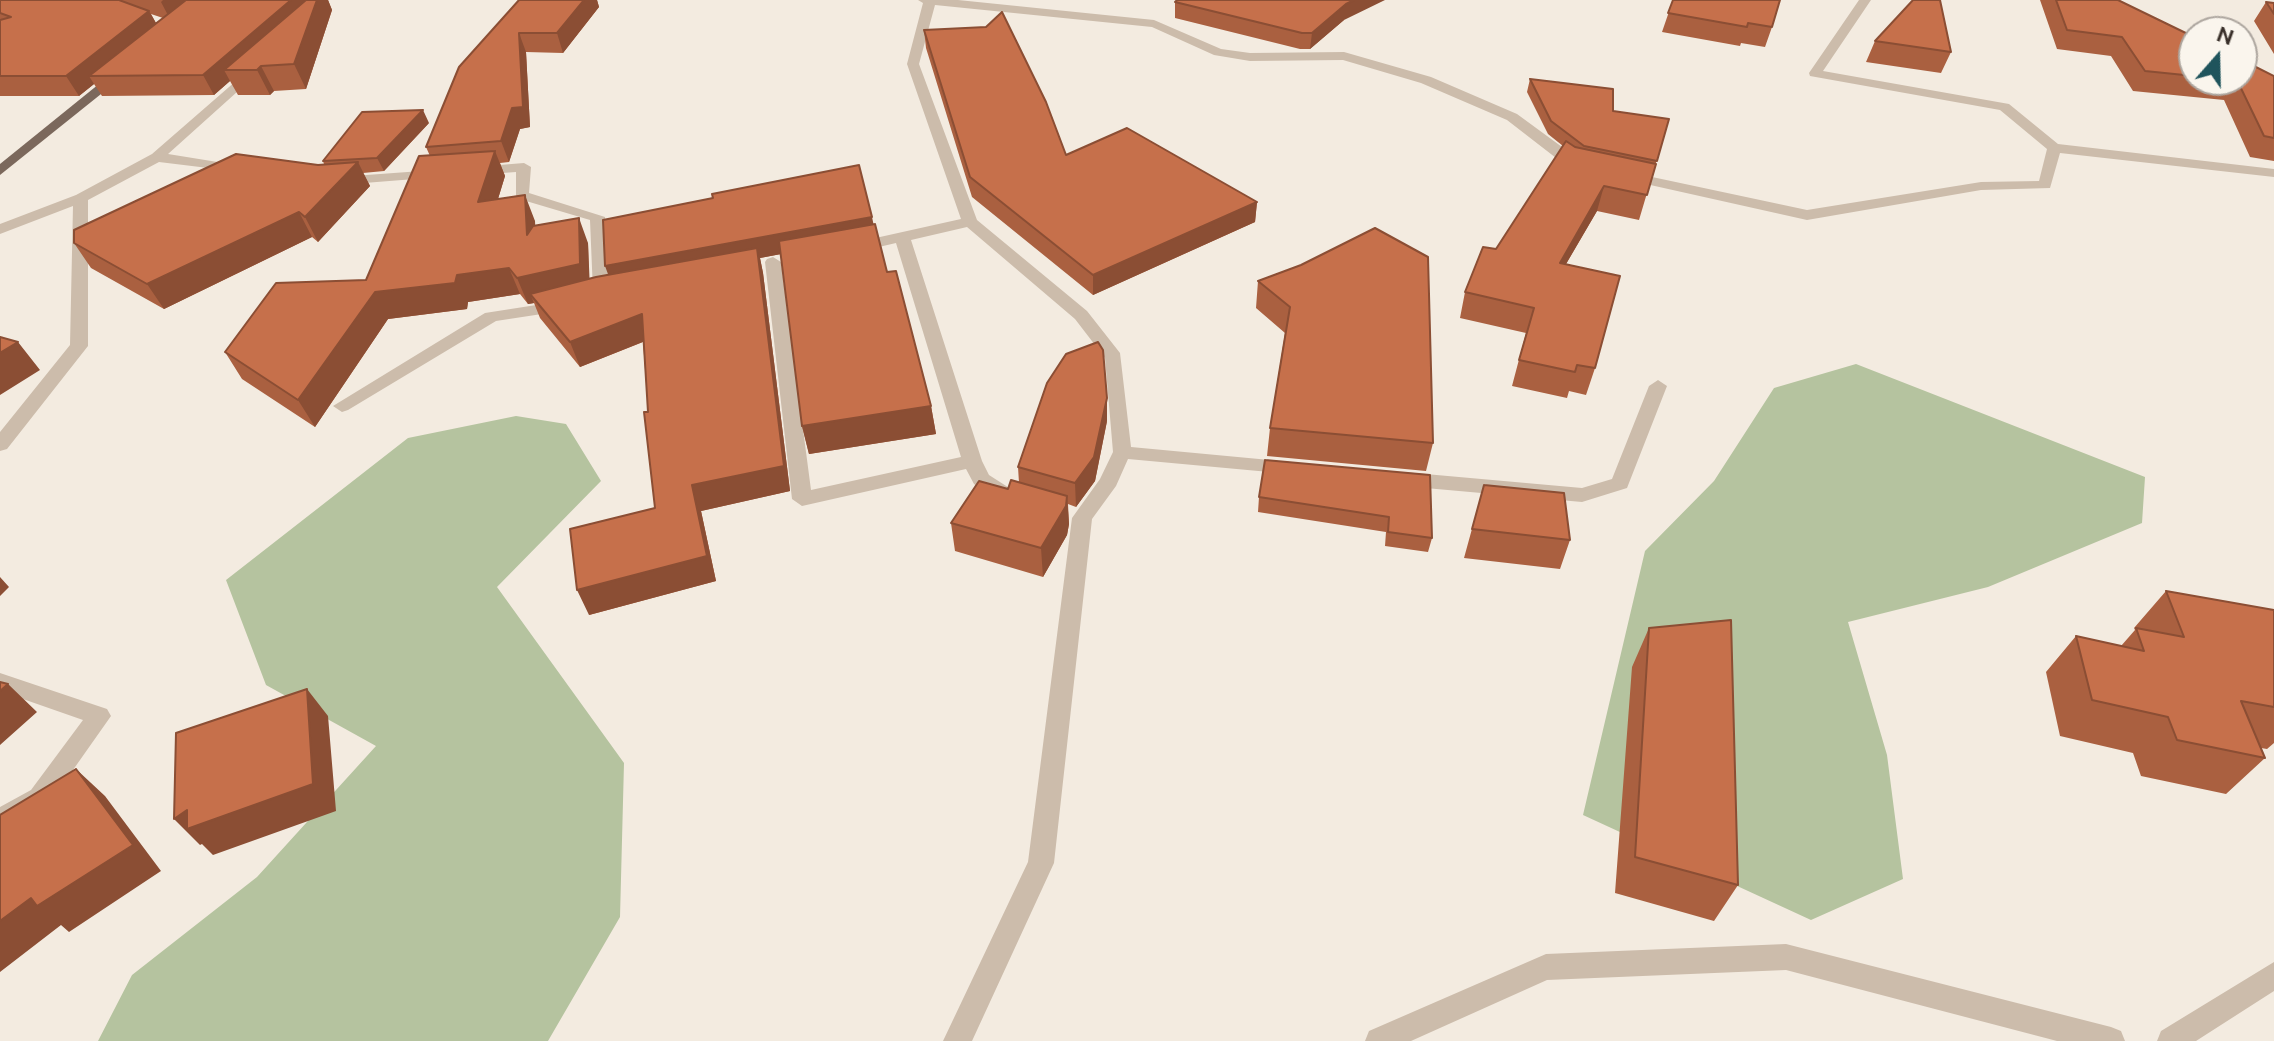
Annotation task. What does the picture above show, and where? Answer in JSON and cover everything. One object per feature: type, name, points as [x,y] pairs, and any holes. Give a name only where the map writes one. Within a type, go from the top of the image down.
[{"type":"main road","points":[[0,171],[128,67]]},
{"type":"street","points":[[957,1041],[1041,863],[1076,516],[1109,481],[1122,452],[1114,357],[1081,315],[970,222],[913,64],[928,0],[1154,24],[1218,52],[1250,57],[1344,56],[1426,80],[1512,117],[1574,165],[1590,168]]},
{"type":"street","points":[[1865,0],[1815,73],[2004,107],[2054,148],[2274,173]]},
{"type":"street","points":[[0,229],[81,198],[157,157],[265,60]]},
{"type":"street","points":[[1605,171],[1807,215],[1981,186],[2045,185],[2054,148]]},
{"type":"street","points":[[157,157],[259,172]]},
{"type":"street","points":[[317,180],[331,182],[524,167],[521,195],[597,217],[609,294],[558,308],[491,317],[342,406]]},
{"type":"street","points":[[0,445],[79,346],[81,198]]},
{"type":"street","points":[[831,252],[903,239],[970,222]]},
{"type":"street","points":[[903,239],[972,461],[981,479],[1005,496],[1031,503]]},
{"type":"street","points":[[773,263],[802,499],[972,461]]},
{"type":"street","points":[[1376,476],[1582,495],[1620,483],[1658,386]]},
{"type":"street","points":[[1122,452],[1312,470]]},
{"type":"street","points":[[0,682],[99,716],[40,797],[0,819]]},
{"type":"street","points":[[1379,1041],[1546,967],[1786,957],[2111,1041]]},
{"type":"street","points":[[2171,1041],[2274,975]]},
{"type":"green space","points":[[1856,364],[2145,477],[2142,523],[1988,587],[1848,622],[1887,755],[1903,879],[1811,920],[1583,815],[1645,551],[1714,481],[1774,388]]},
{"type":"green space","points":[[516,416],[566,424],[601,481],[497,587],[624,763],[620,917],[548,1041],[98,1041],[132,975],[257,877],[376,746],[266,685],[226,580],[408,438]]},
{"type":"building","points":[[0,0],[119,0],[149,11],[66,76],[0,76],[0,20],[11,17],[0,13]]},
{"type":"building","points":[[186,0],[291,0],[203,75],[89,76]]},
{"type":"building","points":[[306,0],[317,0],[294,64],[261,66],[257,70],[224,70]]},
{"type":"building","points":[[519,0],[584,0],[557,33],[519,33],[523,107],[512,108],[501,141],[426,147],[459,67]]},
{"type":"building","points":[[1354,0],[1312,33],[1302,33],[1175,2]]},
{"type":"building","points":[[1673,0],[1780,0],[1772,27],[1748,23],[1747,27],[1668,13]]},
{"type":"building","points":[[1913,0],[1940,0],[1951,52],[1875,41]]},
{"type":"building","points":[[2056,0],[2118,0],[2178,29],[2178,74],[2145,71],[2122,37],[2067,30]]},
{"type":"building","points":[[2266,2],[2274,3],[2274,14]]},
{"type":"building","points":[[1002,12],[1046,102],[1066,155],[1127,128],[1257,202],[1093,275],[970,177],[924,30],[986,27]]},
{"type":"building","points":[[2258,68],[2274,76],[2274,138],[2264,136],[2245,96],[2258,96]]},
{"type":"building","points":[[1530,79],[1613,89],[1613,111],[1669,119],[1657,161],[1584,146],[1551,121]]},
{"type":"building","points":[[423,110],[377,158],[323,161],[362,112]]},
{"type":"building","points":[[1566,141],[1575,147],[1656,164],[1647,195],[1604,186],[1560,263],[1620,276],[1595,368],[1577,365],[1575,372],[1519,360],[1534,308],[1465,292],[1483,247],[1496,249]]},
{"type":"building","points":[[495,151],[478,202],[525,195],[527,235],[533,226],[579,218],[580,264],[517,278],[509,268],[457,275],[455,283],[375,292],[298,400],[225,352],[276,283],[366,280],[419,156]]},
{"type":"building","points":[[236,154],[318,165],[358,162],[305,217],[299,212],[147,284],[74,243],[74,230]]},
{"type":"building","points":[[859,165],[872,217],[605,266],[603,220],[713,198],[712,194]]},
{"type":"building","points":[[875,224],[887,272],[896,271],[931,406],[802,426],[779,241]]},
{"type":"building","points":[[1375,228],[1428,257],[1433,443],[1270,428],[1290,307],[1258,281],[1301,265]]},
{"type":"building","points":[[757,248],[784,466],[692,485],[707,556],[577,590],[570,529],[655,508],[644,412],[648,412],[642,314],[570,342],[530,294],[596,277]]},
{"type":"building","points":[[0,337],[18,342],[0,353]]},
{"type":"building","points":[[1098,342],[1103,350],[1107,398],[1094,457],[1075,483],[1018,467],[1047,383],[1066,354]]},
{"type":"building","points":[[1265,460],[1430,475],[1432,538],[1388,532],[1389,517],[1259,497]]},
{"type":"building","points":[[1011,480],[1067,496],[1066,506],[1041,548],[951,523],[979,481],[1008,489]]},
{"type":"building","points":[[1484,485],[1564,493],[1570,540],[1472,529]]},
{"type":"building","points":[[2166,591],[2274,610],[2274,707],[2241,701],[2265,758],[2177,740],[2168,717],[2092,700],[2076,636],[2144,651],[2136,628],[2184,637]]},
{"type":"building","points":[[1731,620],[1738,885],[1635,857],[1649,628]]},
{"type":"building","points":[[307,689],[313,784],[187,829],[187,810],[174,819],[176,733]]},
{"type":"building","points":[[76,769],[133,845],[37,906],[31,898],[0,921],[0,815]]}]
